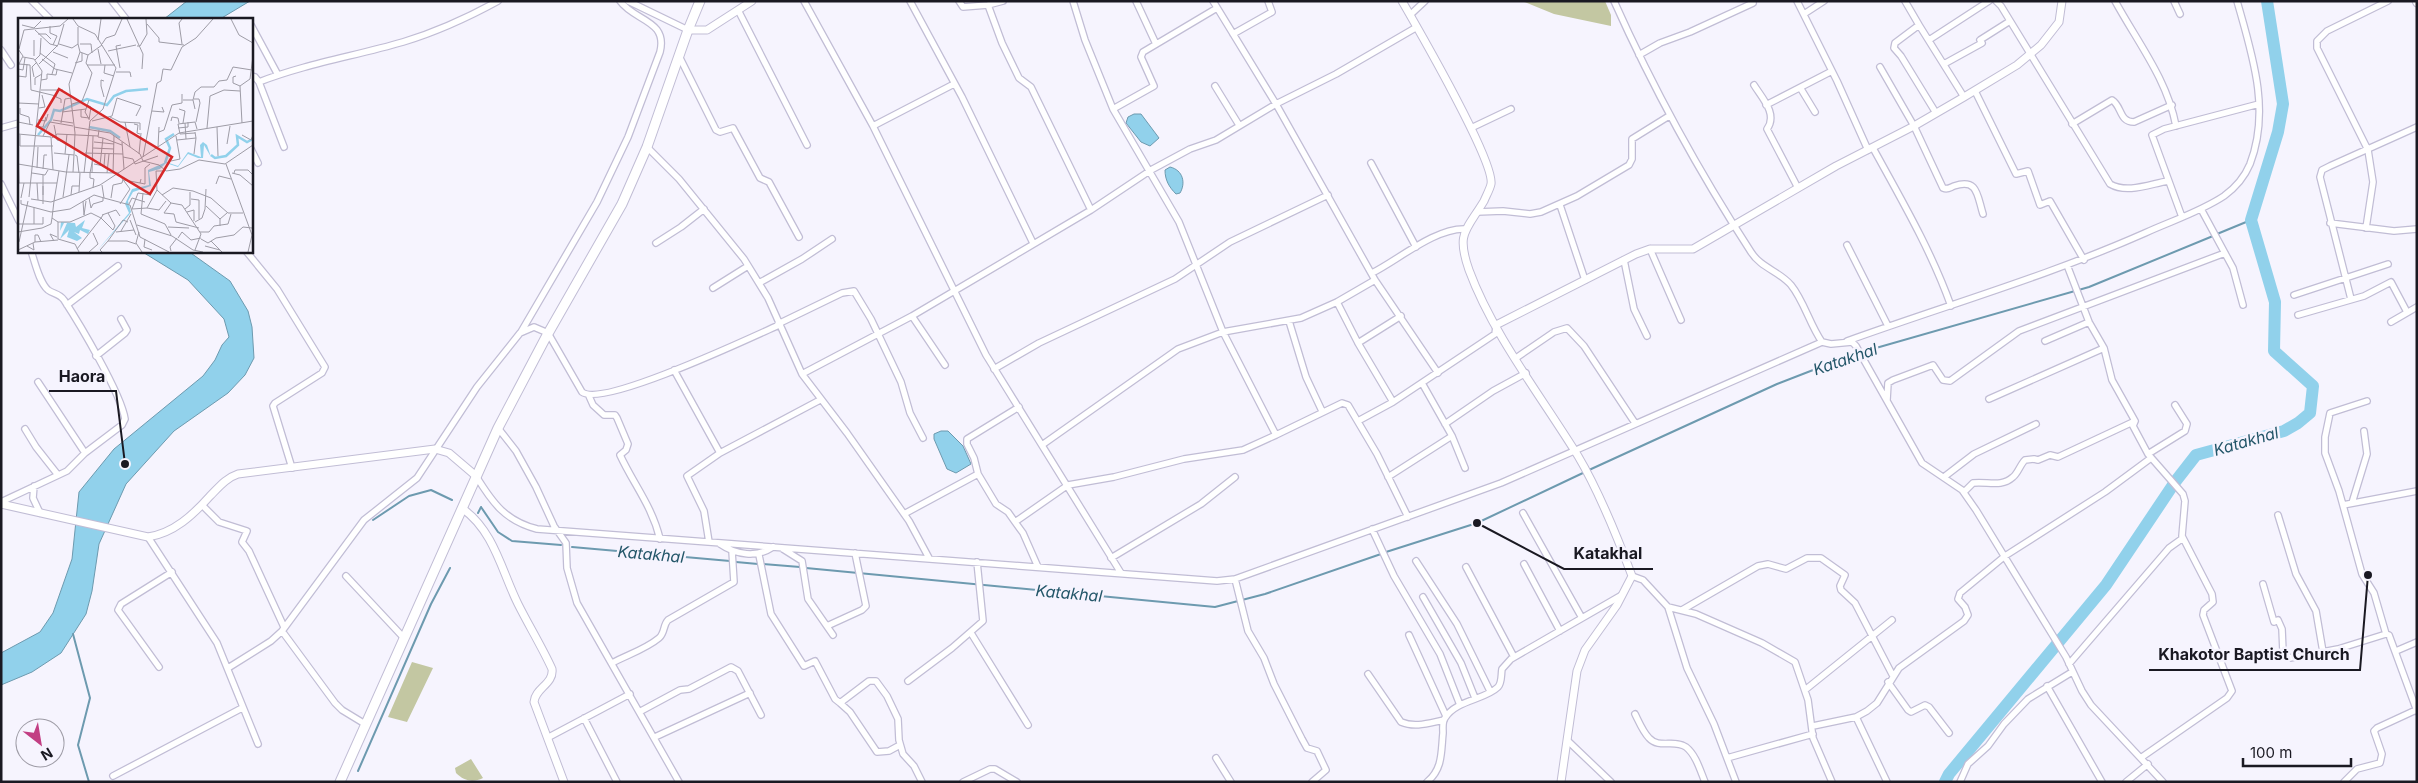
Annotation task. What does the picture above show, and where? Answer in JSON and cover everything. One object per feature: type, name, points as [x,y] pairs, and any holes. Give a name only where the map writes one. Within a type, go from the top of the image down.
[{"type":"main road","points":[[340,782],[498,428],[548,333],[622,204],[647,147],[700,1]]},
{"type":"street","points":[[32,1],[49,18]]},
{"type":"street","points":[[112,1],[125,18]]},
{"type":"street","points":[[259,82],[278,75],[403,42],[449,25],[498,1]]},
{"type":"street","points":[[228,668],[271,641],[283,629],[364,520],[411,485],[423,472],[435,449],[477,387],[520,334],[597,202],[628,137],[660,52],[663,42],[660,33],[650,23],[627,9],[620,1]]},
{"type":"street","points":[[628,1],[688,30],[707,30],[752,1]]},
{"type":"street","points":[[804,1],[873,126],[994,369],[1068,485],[1121,574]]},
{"type":"street","points":[[910,1],[1034,243]]},
{"type":"street","points":[[959,1],[963,7],[988,5],[1003,1]]},
{"type":"street","points":[[1074,1],[1085,40],[1113,109],[1151,170],[1179,222],[1223,332],[1276,435]]},
{"type":"street","points":[[1136,1],[1156,44]]},
{"type":"street","points":[[1212,1],[1276,104],[1376,280],[1438,373]]},
{"type":"street","points":[[1233,34],[1272,12],[1268,1]]},
{"type":"street","points":[[1402,1],[1471,128],[1491,174],[1491,184],[1477,212],[1465,229],[1462,240],[1469,269],[1496,325],[1578,456],[1632,576],[1643,580],[1668,607],[1687,668],[1736,782]]},
{"type":"street","points":[[1410,15],[1425,1]]},
{"type":"street","points":[[1614,1],[1670,116],[1714,193],[1761,264],[1773,269],[1792,285],[1822,342]]},
{"type":"street","points":[[1797,1],[1870,149],[1920,233],[1938,270],[1951,306]]},
{"type":"street","points":[[1804,14],[1824,1]]},
{"type":"street","points":[[1905,1],[1964,97]]},
{"type":"street","points":[[1929,40],[1989,1]]},
{"type":"street","points":[[1996,1],[2110,184],[2118,189],[2168,181]]},
{"type":"street","points":[[1496,325],[1624,260],[1650,249],[1693,249],[1798,188],[1914,126],[1975,91],[2030,56],[2056,28],[2062,1]]},
{"type":"street","points":[[2115,1],[2160,75],[2172,105],[2176,126]]},
{"type":"street","points":[[2174,1],[2180,14]]},
{"type":"street","points":[[1843,342],[2084,260],[2200,209],[2225,195],[2239,182],[2249,165],[2259,123],[2256,68],[2237,1]]},
{"type":"street","points":[[2366,228],[2373,182],[2368,150],[2317,48],[2317,41],[2327,31],[2388,1]]},
{"type":"street","points":[[1639,55],[1660,43],[1690,32],[1753,3]]},
{"type":"street","points":[[988,5],[995,27],[1014,69],[1019,78],[1031,87],[1090,210]]},
{"type":"street","points":[[1113,109],[1154,86],[1141,54],[1217,8]]},
{"type":"street","points":[[738,10],[808,145]]},
{"type":"street","points":[[1944,64],[1982,43],[1980,40],[2010,22]]},
{"type":"street","points":[[1920,24],[1895,43],[1894,48],[1901,56],[1936,113]]},
{"type":"street","points":[[252,27],[278,75]]},
{"type":"street","points":[[802,374],[912,316],[1090,210],[1151,170],[1190,149],[1216,140],[1276,104],[1336,74],[1417,27]]},
{"type":"street","points":[[1,50],[11,65]]},
{"type":"street","points":[[679,56],[716,130],[720,132],[733,128],[760,178],[769,182],[799,237]]},
{"type":"street","points":[[1880,67],[1914,126],[1943,188],[1947,189],[1965,183],[1971,184],[1975,188],[1983,214]]},
{"type":"street","points":[[1766,105],[1789,91],[1792,93],[1801,89],[1832,71]]},
{"type":"street","points":[[252,76],[259,82],[284,147]]},
{"type":"street","points":[[873,126],[954,84]]},
{"type":"street","points":[[1754,85],[1771,115],[1767,129],[1768,134],[1798,188]]},
{"type":"street","points":[[1216,86],[1239,125]]},
{"type":"street","points":[[1801,89],[1815,112]]},
{"type":"street","points":[[1975,91],[2016,174],[2028,171],[2040,205],[2050,201],[2084,260]]},
{"type":"street","points":[[2072,124],[2112,100],[2116,102],[2124,118],[2129,122],[2134,122],[2172,105]]},
{"type":"street","points":[[2182,216],[2152,138],[2155,132],[2259,104]]},
{"type":"street","points":[[1471,128],[1511,108]]},
{"type":"street","points":[[1477,212],[1503,211],[1530,214],[1560,204],[1629,165],[1632,159],[1632,139],[1670,116]]},
{"type":"street","points":[[1,128],[18,123]]},
{"type":"street","points":[[2351,299],[2330,223],[2320,177],[2322,170],[2416,129]]},
{"type":"street","points":[[647,147],[679,179],[748,266],[759,283],[802,374],[847,433],[904,514],[929,558]]},
{"type":"street","points":[[252,151],[258,162]]},
{"type":"street","points":[[1371,163],[1416,247]]},
{"type":"street","points":[[1,184],[18,219]]},
{"type":"street","points":[[994,369],[1038,343],[1175,278],[1196,262],[1230,242],[1328,195]]},
{"type":"street","points":[[1560,204],[1585,280]]},
{"type":"street","points":[[656,243],[704,209]]},
{"type":"street","points":[[2200,209],[2237,280],[2244,305]]},
{"type":"street","points":[[2330,223],[2394,231],[2417,229]]},
{"type":"street","points":[[1372,273],[1416,247],[1454,228],[1465,229]]},
{"type":"street","points":[[759,283],[802,259],[832,239]]},
{"type":"street","points":[[1847,245],[1888,326]]},
{"type":"street","points":[[1650,249],[1681,320]]},
{"type":"street","points":[[1886,401],[1888,384],[1893,380],[1933,365],[1943,380],[1950,381],[2020,331],[2223,251]]},
{"type":"street","points":[[1,503],[71,468],[85,453],[122,425],[125,419],[118,400],[96,356],[67,305],[60,296],[47,290],[43,284],[32,252]]},
{"type":"street","points":[[247,252],[277,289],[325,367],[322,373],[275,402],[273,406],[292,468]]},
{"type":"street","points":[[1624,260],[1634,309],[1647,336]]},
{"type":"street","points":[[2294,295],[2388,264]]},
{"type":"street","points":[[2067,265],[2089,322],[2104,348],[2112,380],[2135,421],[2133,426],[2149,456],[2179,488],[2185,501],[2182,524],[2183,538],[2212,594],[2213,602],[2204,610],[2202,615],[2232,691],[2227,698],[2142,757]]},
{"type":"street","points":[[67,305],[118,266]]},
{"type":"street","points":[[713,288],[748,266]]},
{"type":"street","points":[[1042,445],[1178,349],[1223,332],[1301,318],[1337,302],[1376,280]]},
{"type":"street","points":[[2298,315],[2364,296],[2391,282],[2407,312]]},
{"type":"street","points":[[589,396],[629,388],[674,370],[852,290],[856,293],[878,335],[900,382],[910,413],[923,438]]},
{"type":"street","points":[[1337,302],[1392,402]]},
{"type":"street","points":[[2391,322],[2417,307]]},
{"type":"street","points":[[912,316],[945,365]]},
{"type":"street","points":[[1358,343],[1401,316]]},
{"type":"street","points":[[96,356],[125,334],[127,330],[121,319]]},
{"type":"street","points":[[1289,321],[1306,377],[1322,411]]},
{"type":"street","points":[[2045,341],[2089,322]]},
{"type":"street","points":[[1358,421],[1438,373],[1495,334],[1496,325]]},
{"type":"street","points":[[520,334],[534,326],[548,333],[582,392],[589,396],[593,405],[605,416],[615,415],[618,418],[628,447],[620,455],[628,473],[635,480],[650,508],[660,539]]},
{"type":"street","points":[[1516,358],[1554,332],[1567,328],[1588,353],[1635,423]]},
{"type":"street","points":[[1,503],[148,537],[177,526],[202,505],[231,476],[435,449],[449,453],[476,476],[494,504],[513,520],[537,529],[1217,581],[1235,578],[1501,483],[1822,342],[1852,342],[1922,463],[1964,492],[2066,657],[2072,672],[2091,705],[2142,757],[2163,782]]},
{"type":"street","points":[[1989,399],[2104,348]]},
{"type":"street","points":[[674,370],[720,453]]},
{"type":"street","points":[[1445,424],[1493,391],[1526,373]]},
{"type":"street","points":[[38,382],[85,453]]},
{"type":"street","points":[[1422,383],[1452,436],[1465,468]]},
{"type":"street","points":[[709,542],[704,511],[687,476],[720,453],[820,400]]},
{"type":"street","points":[[2344,782],[2357,769],[2380,763],[2382,754],[2375,736],[2377,728],[2416,710],[2392,640],[2386,634],[2374,593],[2362,574],[2326,453],[2328,417],[2330,413],[2367,401]]},
{"type":"street","points":[[1015,522],[1068,485],[1114,477],[1184,459],[1243,450],[1342,403],[1348,405],[1358,421],[1408,516]]},
{"type":"street","points":[[1813,726],[1856,717],[1877,703],[1888,682],[1899,668],[1964,621],[1968,615],[1965,607],[1958,599],[1960,593],[2005,556],[2111,488],[2149,456],[2185,431],[2187,424],[2175,405]]},
{"type":"street","points":[[1019,407],[967,439],[967,444],[974,458],[978,474],[996,504],[1008,512],[1023,533],[1038,567]]},
{"type":"street","points":[[1964,492],[1973,483],[2001,483],[2007,481],[2013,477],[2025,460],[2034,458],[2038,460],[2050,455],[2058,457],[2135,421]]},
{"type":"street","points":[[1944,477],[1974,454],[2036,424]]},
{"type":"street","points":[[498,428],[520,458],[557,532],[566,543],[567,568],[578,603],[679,782]]},
{"type":"street","points":[[25,429],[36,447],[58,475]]},
{"type":"street","points":[[2352,503],[2367,454],[2364,431]]},
{"type":"street","points":[[1388,477],[1452,436]]},
{"type":"street","points":[[904,514],[978,474]]},
{"type":"street","points":[[1111,558],[1201,504],[1235,477]]},
{"type":"street","points":[[34,486],[33,498],[42,514]]},
{"type":"street","points":[[2343,505],[2417,491]]},
{"type":"street","points":[[202,505],[219,522],[246,530],[247,533],[242,542],[249,551],[283,629],[335,703],[365,724]]},
{"type":"street","points":[[463,509],[481,526],[501,563],[518,604],[552,669],[551,679],[534,698],[564,782]]},
{"type":"street","points":[[1523,513],[1582,618]]},
{"type":"street","points":[[2278,516],[2296,574],[2316,611],[2323,652]]},
{"type":"street","points":[[1372,529],[1385,558],[1440,654],[1460,705]]},
{"type":"street","points":[[148,537],[217,643],[258,744]]},
{"type":"street","points":[[2068,664],[2169,548],[2183,538]]},
{"type":"street","points":[[718,543],[732,551],[758,559]]},
{"type":"street","points":[[752,546],[758,559],[772,614],[804,666],[815,662],[835,699],[850,712],[877,752],[888,751],[900,745]]},
{"type":"street","points":[[758,559],[773,547]]},
{"type":"street","points":[[781,548],[802,561],[808,599],[833,635]]},
{"type":"street","points":[[612,663],[650,644],[660,637],[668,620],[734,582],[732,551]]},
{"type":"street","points":[[827,626],[862,610],[866,606],[855,553]]},
{"type":"street","points":[[1682,610],[1758,566],[1768,564],[1786,569],[1807,558],[1821,558],[1845,575],[1840,586],[1841,590],[1854,603],[1893,676]]},
{"type":"street","points":[[1416,561],[1457,624],[1490,691]]},
{"type":"street","points":[[908,680],[983,621],[977,562]]},
{"type":"street","points":[[1524,564],[1560,631]]},
{"type":"street","points":[[1466,568],[1514,657]]},
{"type":"street","points":[[159,667],[118,610],[121,604],[172,572]]},
{"type":"street","points":[[346,576],[404,638]]},
{"type":"street","points":[[1561,782],[1577,671],[1585,650],[1622,596],[1632,576]]},
{"type":"street","points":[[1235,578],[1248,631],[1264,658],[1307,748],[1317,750],[1326,770],[1312,782]]},
{"type":"street","points":[[2263,584],[2274,622],[2278,620],[2282,628],[2285,656],[2290,658],[2338,650],[2386,634]]},
{"type":"street","points":[[1368,674],[1401,722],[1407,725],[1424,724],[1445,718],[1460,705],[1497,688],[1501,682],[1502,669],[1514,657],[1622,596]]},
{"type":"street","points":[[1423,597],[1456,655],[1475,698]]},
{"type":"street","points":[[1668,607],[1696,614],[1762,643],[1794,662],[1805,690],[1813,734],[1832,782]]},
{"type":"street","points":[[1805,690],[1892,620]]},
{"type":"street","points":[[970,633],[1028,726]]},
{"type":"street","points":[[1409,634],[1445,718],[1441,761],[1438,770],[1427,782]]},
{"type":"street","points":[[2396,652],[2417,642]]},
{"type":"street","points":[[640,711],[680,690],[689,689],[731,667],[738,671],[761,715]]},
{"type":"street","points":[[1960,782],[1968,764],[1988,746],[2016,710],[2047,686],[2072,672]]},
{"type":"street","points":[[840,703],[869,681],[876,681],[887,696],[898,719],[900,745],[903,754],[914,766],[922,782]]},
{"type":"street","points":[[1888,682],[1908,710],[1911,712],[1925,705],[1929,707],[1949,734]]},
{"type":"street","points":[[2047,686],[2102,782]]},
{"type":"street","points":[[655,737],[750,693]]},
{"type":"street","points":[[549,738],[630,694]]},
{"type":"street","points":[[114,776],[242,708]]},
{"type":"street","points":[[1635,714],[1648,738],[1653,742],[1658,744],[1674,743],[1687,748],[1705,782]]},
{"type":"street","points":[[1856,717],[1887,782]]},
{"type":"street","points":[[584,718],[617,782]]},
{"type":"street","points":[[1727,758],[1813,734]]},
{"type":"street","points":[[1568,741],[1611,782]]},
{"type":"street","points":[[1216,758],[1232,782]]},
{"type":"street","points":[[2126,782],[2148,764]]},
{"type":"street","points":[[963,782],[990,768],[1017,782]]},
{"type":"green space","points":[[1522,1],[1605,1],[1611,15],[1611,26],[1554,14]]},
{"type":"green space","points":[[412,662],[433,668],[407,722],[388,717]]},
{"type":"green space","points":[[471,759],[483,778],[469,780],[462,778],[456,773],[455,768]]},
{"type":"water","points":[[187,1],[250,1],[222,18],[165,18]]},
{"type":"water","points":[[1134,114],[1141,114],[1159,138],[1150,146],[1141,142],[1126,123],[1128,117]]},
{"type":"water","points":[[1170,167],[1178,171],[1182,177],[1183,185],[1180,193],[1176,194],[1169,186],[1165,170]]},
{"type":"water","points":[[143,252],[189,252],[230,281],[248,311],[252,327],[254,358],[245,375],[228,393],[174,431],[126,484],[99,544],[92,591],[86,614],[61,653],[32,672],[1,685],[1,653],[40,632],[53,613],[72,559],[79,492],[114,449],[203,376],[229,337],[224,319],[188,280]]},
{"type":"water","points":[[948,431],[963,446],[971,464],[956,473],[947,469],[934,439],[934,434]]},
{"type":"waterway","name":"Katakhal","points":[[1945,782],[1949,774],[2106,585],[2175,482],[2196,455],[2284,431],[2310,413],[2313,386],[2274,351],[2275,302],[2251,220],[2278,132],[2283,104],[2267,1]]},
{"type":"waterway","name":"Katakhal","points":[[2217,234],[2251,220]]},
{"type":"waterway","name":"Katakhal","points":[[1862,352],[2089,287],[2213,236]]},
{"type":"waterway","name":"Katakhal","points":[[1589,470],[1777,384],[1857,353]]},
{"type":"waterway","name":"Katakhal","points":[[1386,552],[1477,523],[1585,472]]},
{"type":"waterway","name":"Katakhal","points":[[373,520],[409,496],[431,490],[452,500]]},
{"type":"waterway","name":"Katakhal","points":[[481,507],[498,532],[512,541],[561,545]]},
{"type":"waterway","name":"Katakhal","points":[[478,513],[481,507]]},
{"type":"waterway","name":"Katakhal","points":[[572,547],[730,561]]},
{"type":"waterway","name":"Katakhal","points":[[806,568],[1215,607],[1265,594],[1381,554]]},
{"type":"waterway","name":"Katakhal","points":[[736,562],[758,564]]},
{"type":"waterway","name":"Katakhal","points":[[763,564],[800,567]]},
{"type":"waterway","points":[[358,771],[431,604],[450,568]]},
{"type":"waterway","points":[[73,634],[90,698],[78,745],[89,782]]},
{"type":"place","name":"Haora","points":[[125,464]]},
{"type":"place","name":"Katakhal","points":[[1477,523]]},
{"type":"place","name":"Khakotor Baptist Church","points":[[2368,575]]}]
